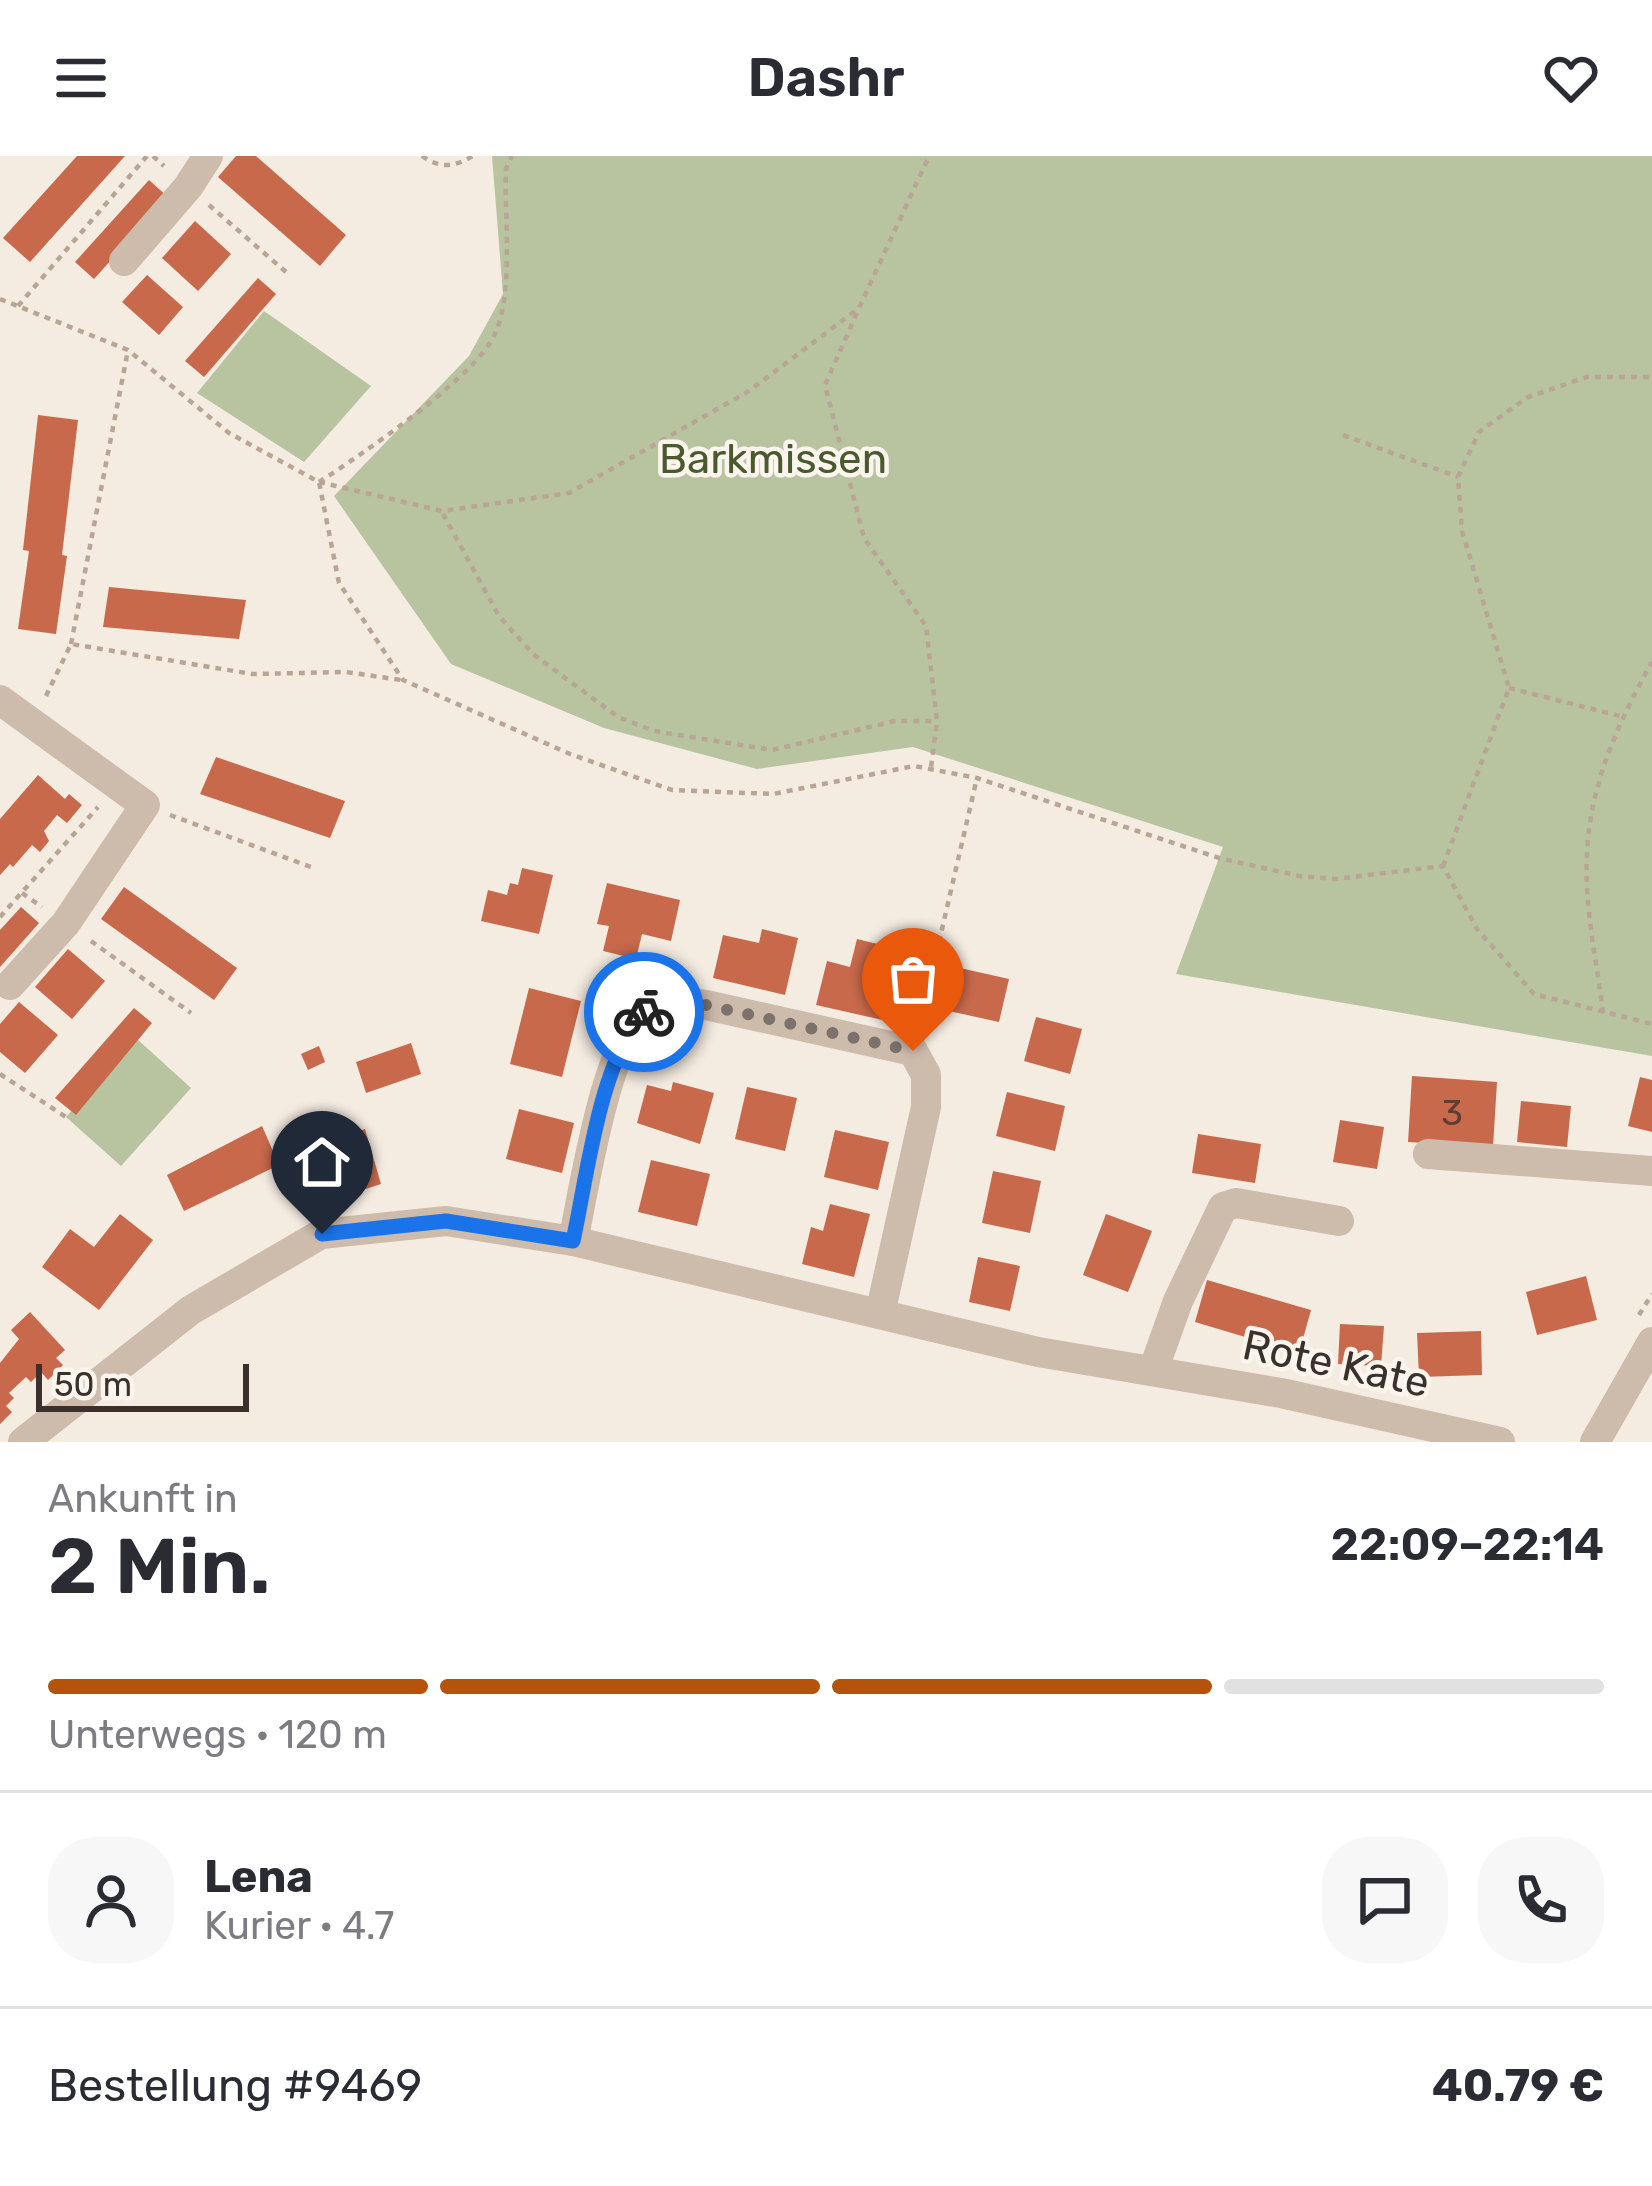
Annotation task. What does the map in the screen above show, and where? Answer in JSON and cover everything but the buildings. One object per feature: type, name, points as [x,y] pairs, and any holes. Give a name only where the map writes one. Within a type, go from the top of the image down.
[{"type":"street","points":[[124,260],[188,187],[208,156]]},
{"type":"street","points":[[0,700],[145,805],[67,923],[10,985]]},
{"type":"street","points":[[573,1241],[610,1075],[628,1032],[648,1008],[672,1000],[706,1005],[913,1051],[926,1075],[926,1107],[880,1314]]},
{"type":"street","points":[[1428,1154],[1652,1171]]},
{"type":"street","points":[[1154,1371],[1178,1301],[1223,1207],[1236,1203],[1339,1221]]},
{"type":"street","name":"Rote Kate","points":[[23,1442],[190,1310],[322,1234],[446,1221],[573,1241],[1038,1352],[1281,1393],[1501,1442]]},
{"type":"street","points":[[1595,1442],[1652,1342]]},
{"type":"path","points":[[18,307],[150,156],[286,272]]},
{"type":"path","points":[[422,156],[437,166],[458,165],[473,156]]},
{"type":"path","points":[[319,482],[433,398],[495,336],[505,279],[506,170],[512,156]]},
{"type":"path","points":[[928,156],[825,385],[864,538],[926,626],[938,721],[931,769]]},
{"type":"path","points":[[0,298],[128,350],[229,433],[319,482],[442,511],[569,493],[749,392],[860,308]]},
{"type":"path","points":[[34,723],[70,644],[128,350]]},
{"type":"path","points":[[1652,377],[1586,377],[1528,398],[1479,432],[1458,477],[1462,531],[1509,688],[1443,866],[1477,929],[1534,994],[1652,1024]]},
{"type":"path","points":[[1343,435],[1458,477]]},
{"type":"path","points":[[319,482],[340,583],[403,680]]},
{"type":"path","points":[[442,511],[499,616],[533,654],[618,717],[672,735],[772,750],[895,722],[938,721]]},
{"type":"path","points":[[70,644],[275,676],[346,672],[403,680],[570,754],[671,790],[773,794],[914,766],[977,778],[1220,858],[1299,876],[1335,879],[1443,866]]},
{"type":"path","points":[[1603,1012],[1586,860],[1590,816],[1621,717],[1652,662]]},
{"type":"path","points":[[1509,688],[1621,717]]},
{"type":"path","points":[[913,1051],[977,778]]},
{"type":"path","points":[[0,917],[118,784]]},
{"type":"path","points":[[145,805],[311,867]]},
{"type":"path","points":[[67,923],[191,1013]]},
{"type":"path","points":[[0,1074],[67,1117]]},
{"type":"green space","name":"Barkmissen","points":[[492,156],[1652,156],[1652,1056],[1176,974],[1223,847],[913,747],[757,769],[604,728],[451,664],[334,496],[469,356],[503,294]]},
{"type":"green space","points":[[264,311],[371,386],[304,462],[197,393]]},
{"type":"green space","points":[[137,1039],[191,1088],[121,1166],[66,1117]]},
{"type":"way so far","points":[[644,1012],[672,1000],[913,1051]]},
{"type":"route","points":[[322,1234],[446,1221],[573,1241],[610,1075],[628,1032],[644,1012]]}]
